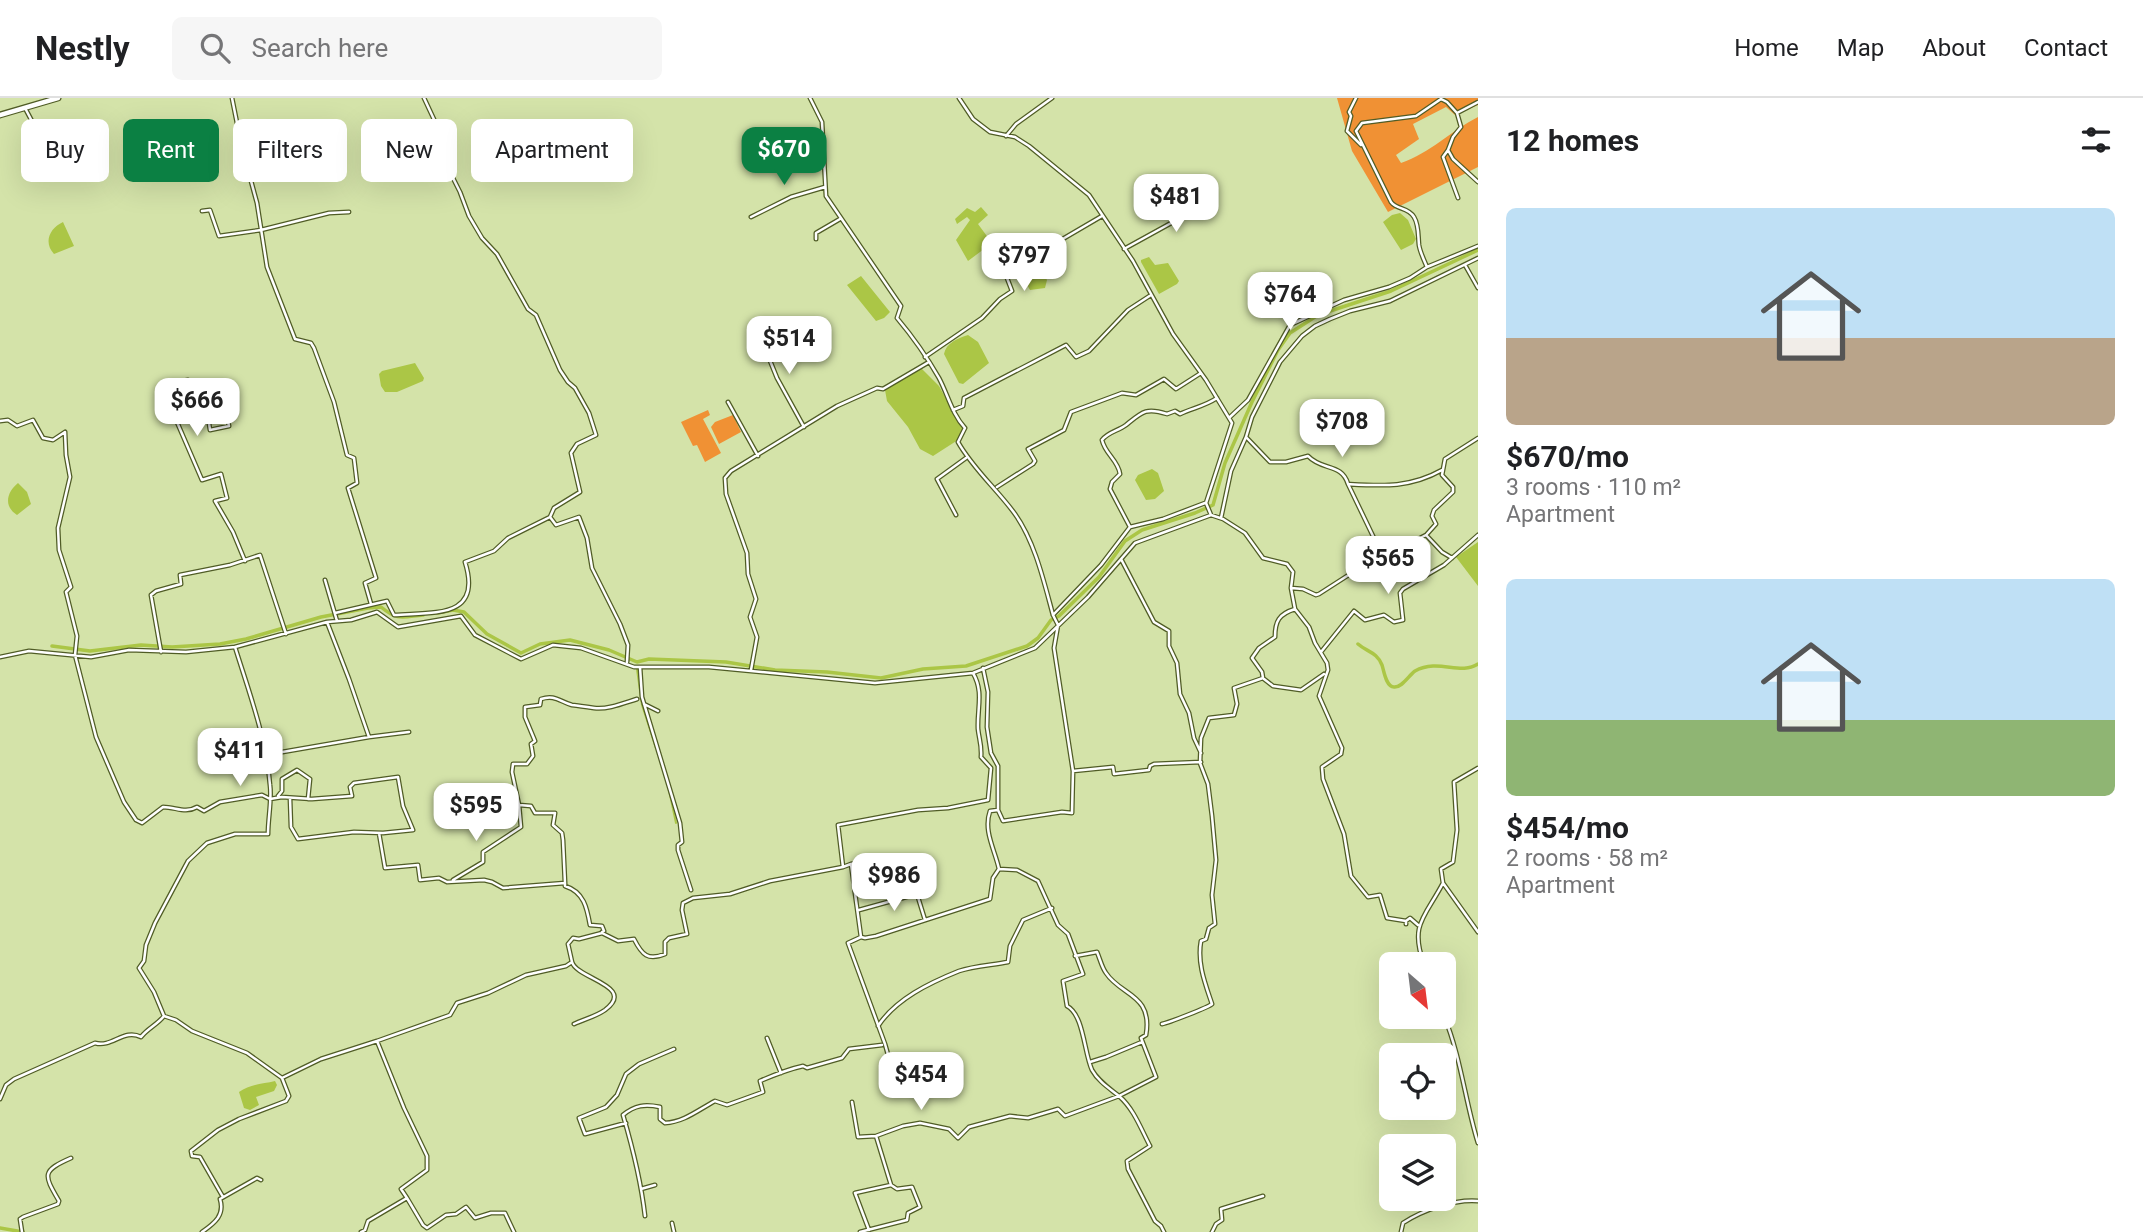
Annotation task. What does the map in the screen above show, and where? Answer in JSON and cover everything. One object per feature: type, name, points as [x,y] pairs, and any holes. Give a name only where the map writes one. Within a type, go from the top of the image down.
[{"type":"main road","points":[[0,116],[58,98]]},
{"type":"street","points":[[232,98],[257,203],[267,267],[295,339],[311,343],[314,348],[334,402],[344,447],[348,455],[354,458],[357,483],[348,488],[376,578],[365,583],[371,604]]},
{"type":"street","points":[[335,613],[387,601],[394,615],[456,608],[464,603],[469,591],[469,574],[465,562],[494,551],[508,538],[550,517],[554,508],[580,492],[570,453],[577,444],[596,435],[589,413],[560,370],[536,315],[528,309],[497,254],[476,229],[444,160],[436,123],[424,98]]},
{"type":"street","points":[[810,98],[822,122],[826,196],[901,306],[897,318],[929,362],[952,410],[965,428],[958,442],[966,458],[996,488],[1028,538],[1055,619],[1054,648],[1073,771],[1072,813],[1062,812],[1003,821],[998,810],[998,766],[990,753],[987,727],[988,692],[983,668]]},
{"type":"street","points":[[959,98],[973,119],[990,132],[1014,137],[1029,146],[1089,195],[1173,334],[1230,417],[1231,429],[1207,505],[1211,514]]},
{"type":"street","points":[[1006,136],[1016,124],[1052,98]]},
{"type":"street","points":[[1356,98],[1349,112],[1351,116],[1347,131],[1363,146]]},
{"type":"street","points":[[1427,267],[1419,246],[1414,217],[1409,212],[1395,208],[1391,202],[1356,131],[1360,124],[1416,116],[1441,99],[1447,102],[1457,113],[1461,127],[1443,157],[1458,198]]},
{"type":"street","points":[[1457,113],[1478,102]]},
{"type":"street","points":[[25,108],[31,119]]},
{"type":"street","points":[[1448,150],[1453,159],[1478,182]]},
{"type":"street","points":[[751,217],[781,201],[825,187]]},
{"type":"street","points":[[1124,249],[1193,211],[1189,200],[1202,190]]},
{"type":"street","points":[[202,211],[210,210],[219,236],[261,230],[329,213],[349,212]]},
{"type":"street","points":[[925,356],[982,318],[1012,291],[1007,278],[1020,264],[1102,216]]},
{"type":"street","points":[[816,239],[816,233],[840,219]]},
{"type":"street","points":[[1230,417],[1248,400],[1290,325],[1344,300],[1389,287],[1427,267],[1478,246]]},
{"type":"street","points":[[1221,517],[1231,471],[1264,391],[1280,362],[1302,336],[1330,319],[1390,301],[1478,258]]},
{"type":"street","points":[[1465,265],[1478,288]]},
{"type":"street","points":[[952,410],[963,406],[964,398],[1066,345],[1076,357],[1088,351],[1128,310],[1150,295]]},
{"type":"street","points":[[758,331],[782,388],[804,427]]},
{"type":"street","points":[[751,669],[757,637],[750,617],[756,598],[748,574],[747,554],[724,481],[731,471],[837,406],[877,388],[883,389],[929,362]]},
{"type":"street","points":[[996,488],[1034,464],[1028,449],[1064,430],[1071,412],[1122,393],[1136,395],[1164,379],[1176,389],[1201,373]]},
{"type":"street","points":[[222,393],[229,426],[210,430],[207,410],[195,411],[188,380],[161,385],[202,480],[221,474],[227,498],[215,501],[233,531],[245,561]]},
{"type":"street","points":[[1130,527],[1110,489],[1111,482],[1120,474],[1119,468],[1107,453],[1102,440],[1125,426],[1132,417],[1145,412],[1155,409],[1167,414],[1175,411],[1180,414],[1217,398]]},
{"type":"street","points":[[728,402],[758,456]]},
{"type":"street","points":[[0,421],[8,420],[16,426],[33,420],[43,438],[53,440],[65,432],[70,477],[58,528],[60,550],[71,587],[66,592],[76,629],[78,644],[75,655],[96,737],[124,802],[139,824],[163,807],[191,811],[197,807],[204,811],[220,802],[262,795],[270,799],[282,791],[282,779],[297,770],[310,779],[308,799]]},
{"type":"street","points":[[1246,437],[1270,463],[1308,456],[1318,466],[1331,467],[1342,473],[1384,559]]},
{"type":"street","points":[[1291,588],[1319,594],[1426,535],[1436,524],[1432,516],[1434,510],[1453,492],[1453,487],[1442,475],[1445,459],[1478,438]]},
{"type":"street","points":[[956,515],[937,478],[966,458]]},
{"type":"street","points":[[1348,484],[1389,487],[1423,479],[1442,470]]},
{"type":"street","points":[[0,657],[29,651],[91,657],[129,650],[186,652],[235,647],[327,622],[351,620],[377,612],[398,627],[461,616],[475,635],[521,659],[552,645],[581,648],[640,667],[751,669],[875,683],[973,673],[1035,648],[1055,619],[1130,527],[1207,505]]},
{"type":"street","points":[[1055,619],[1088,597],[1135,543],[1211,514],[1221,517],[1245,533],[1263,558],[1288,565],[1293,572],[1291,588],[1295,609],[1309,627],[1327,663],[1328,670],[1319,696],[1342,748],[1342,754],[1322,767],[1323,779],[1344,834],[1352,876],[1368,897],[1380,895],[1387,918],[1406,923],[1410,918],[1418,925]]},
{"type":"street","points":[[550,517],[556,525],[579,517],[587,538],[592,568],[620,624],[629,655],[627,662]]},
{"type":"street","points":[[1426,535],[1442,552],[1452,558]]},
{"type":"street","points":[[1321,652],[1354,611],[1365,620],[1384,615],[1394,622],[1403,620],[1400,593],[1452,558],[1478,535]]},
{"type":"street","points":[[161,651],[151,595],[181,584],[180,575],[245,561],[260,555],[286,634]]},
{"type":"street","points":[[1121,559],[1154,622],[1169,631],[1169,646],[1177,663],[1180,694],[1202,754]]},
{"type":"street","points":[[325,580],[337,621]]},
{"type":"street","points":[[1295,609],[1279,617],[1276,621],[1275,636],[1254,652],[1252,658],[1263,678],[1273,686],[1301,690],[1326,672]]},
{"type":"street","points":[[327,622],[369,737]]},
{"type":"street","points":[[223,1197],[200,1157],[192,1156],[191,1151],[218,1130],[286,1101],[289,1096],[282,1078],[247,1053],[203,1036],[164,1016],[154,992],[139,968],[144,961],[146,945],[155,923],[188,861],[207,843],[234,834],[268,834],[271,786],[259,722],[235,647]]},
{"type":"street","points":[[640,667],[644,704],[680,823],[682,842],[678,845],[678,850],[691,890]]},
{"type":"street","points":[[844,867],[838,825],[988,800],[991,768],[981,757],[983,742],[978,730],[979,684],[973,673]]},
{"type":"street","points":[[1162,1024],[1212,1004],[1202,972],[1200,945],[1215,924],[1213,889],[1216,860],[1210,796],[1200,762],[1201,738],[1209,718],[1234,715],[1237,704],[1234,688],[1263,678]]},
{"type":"street","points":[[451,882],[483,862],[483,852],[521,827],[513,764],[527,764],[533,756],[531,744],[535,741],[525,717],[525,707],[540,705],[541,699],[548,697],[597,709],[637,699]]},
{"type":"street","points":[[644,704],[658,711]]},
{"type":"street","points":[[265,755],[409,732]]},
{"type":"street","points":[[1073,771],[1113,766],[1114,774],[1149,770],[1151,764],[1200,762]]},
{"type":"street","points":[[1478,768],[1454,782],[1457,810],[1455,851],[1453,862],[1441,869],[1443,883],[1478,932]]},
{"type":"street","points":[[275,797],[308,799],[352,796],[350,787],[354,783],[398,777],[403,806],[413,830],[354,832],[299,839],[291,827],[290,798]]},
{"type":"street","points":[[509,787],[514,786]]},
{"type":"street","points":[[519,805],[531,806],[536,813],[555,813],[553,825],[562,833],[563,840],[565,886],[574,888],[582,895],[590,925],[602,926],[602,933]]},
{"type":"street","points":[[896,1083],[848,943],[861,937],[876,936],[972,907],[990,899],[993,878],[999,869],[996,852],[989,839],[987,818],[990,811],[998,810]]},
{"type":"street","points":[[379,833],[385,868],[418,865],[420,880],[484,880],[503,888],[565,883]]},
{"type":"street","points":[[574,1024],[606,1009],[614,998],[614,993],[603,982],[583,975],[573,968],[569,940],[602,933],[618,941],[634,939],[642,954],[647,958],[656,958],[665,954],[665,942],[669,938],[687,934],[683,903],[693,898],[730,894],[770,881],[896,856]]},
{"type":"street","points":[[851,864],[861,937]]},
{"type":"street","points":[[999,869],[1017,870],[1038,881],[1058,925],[1068,934],[1083,974],[1063,981],[1067,1006],[1072,1008],[1078,1020],[1093,1070],[1108,1090],[1119,1096],[1134,1113],[1150,1146],[1127,1161],[1128,1169],[1155,1221],[1164,1232]]},
{"type":"street","points":[[1420,952],[1418,925],[1443,883]]},
{"type":"street","points":[[859,910],[917,894],[926,920]]},
{"type":"street","points":[[878,1026],[888,1012],[928,984],[959,971],[1009,962],[1010,946],[1023,920],[1052,908]]},
{"type":"street","points":[[852,1102],[858,1137],[876,1136],[903,1126],[920,1124],[949,1129],[958,1138],[969,1127],[1010,1116],[1028,1118],[1055,1109],[1065,1116],[1119,1096],[1156,1077],[1141,1038],[1146,1035],[1148,1022],[1136,996],[1106,974],[1097,953],[1075,956]]},
{"type":"street","points":[[282,1078],[321,1059],[450,1015],[457,1003],[488,993],[526,975],[557,969],[572,962]]},
{"type":"street","points":[[0,1099],[6,1085],[14,1079],[95,1043],[101,1045],[129,1034],[141,1037],[145,1031],[157,1026],[164,1016]]},
{"type":"street","points":[[1449,1029],[1455,1044],[1469,1119],[1478,1143]]},
{"type":"street","points":[[767,1038],[781,1073]]},
{"type":"street","points":[[377,1041],[427,1156],[427,1170],[401,1189],[423,1225],[427,1228],[446,1215],[456,1214],[466,1207],[475,1218],[502,1211],[514,1232]]},
{"type":"street","points":[[1090,1062],[1107,1058],[1142,1042]]},
{"type":"street","points":[[645,1216],[638,1165],[623,1115],[642,1105],[660,1107],[660,1119],[665,1123],[682,1120],[715,1101],[727,1104],[763,1092],[760,1081],[797,1067],[807,1068],[842,1058],[849,1049],[882,1045]]},
{"type":"street","points":[[625,1123],[586,1134],[579,1118],[606,1107],[617,1095],[626,1074],[639,1064],[674,1049]]},
{"type":"street","points":[[860,1232],[907,1220],[908,1213],[920,1207],[912,1187],[897,1189],[891,1185],[876,1136]]},
{"type":"street","points":[[22,1231],[20,1220],[23,1217],[58,1204],[47,1177],[51,1166],[71,1157]]},
{"type":"street","points":[[202,1232],[214,1223],[220,1214],[223,1208],[220,1199],[257,1178],[261,1180]]},
{"type":"street","points":[[641,1189],[655,1185]]},
{"type":"street","points":[[869,1230],[855,1193],[891,1185]]},
{"type":"street","points":[[1212,1232],[1222,1220],[1221,1209],[1263,1196]]},
{"type":"street","points":[[362,1232],[368,1221],[407,1198]]},
{"type":"street","points":[[1402,1232],[1403,1223],[1420,1214],[1457,1202],[1478,1201]]},
{"type":"street","points":[[672,1223],[674,1232]]},
{"type":"shaded area","points":[[1337,98],[1478,98],[1478,105],[1455,115],[1446,107],[1413,124],[1419,139],[1396,155],[1401,163],[1412,159],[1478,117],[1478,167],[1388,212],[1352,151]]},
{"type":"shaded area","points":[[981,207],[988,215],[978,224],[992,243],[968,261],[956,240],[970,220],[967,217],[957,224],[955,219],[967,208],[975,212]]},
{"type":"shaded area","points":[[1400,213],[1408,220],[1416,239],[1413,244],[1401,250],[1383,222]]},
{"type":"shaded area","points":[[63,222],[74,246],[54,254],[49,245],[50,236]]},
{"type":"shaded area","points":[[1149,257],[1155,265],[1168,263],[1179,281],[1177,284],[1159,294],[1141,262]]},
{"type":"shaded area","points":[[1034,258],[1047,280],[1045,288],[1030,290],[1018,269]]},
{"type":"shaded area","points":[[861,276],[890,312],[884,318],[876,321],[847,285]]},
{"type":"shaded area","points":[[968,335],[978,342],[989,363],[963,384],[959,383],[944,354],[950,344]]},
{"type":"shaded area","points":[[415,363],[424,378],[423,381],[397,392],[385,392],[379,374],[382,371]]},
{"type":"shaded area","points":[[921,368],[939,386],[963,430],[961,438],[933,456],[920,449],[908,427],[887,401],[885,390]]},
{"type":"shaded area","points":[[708,410],[710,415],[703,419],[721,453],[705,462],[681,422]]},
{"type":"shaded area","points":[[733,415],[741,432],[719,444],[711,427],[715,422]]},
{"type":"shaded area","points":[[1152,469],[1158,473],[1164,491],[1155,499],[1146,500],[1135,480],[1138,475]]},
{"type":"shaded area","points":[[18,483],[27,492],[31,504],[17,515],[10,507],[8,499]]},
{"type":"shaded area","points":[[1478,542],[1478,586],[1456,557]]},
{"type":"shaded area","points":[[275,1081],[277,1085],[274,1091],[256,1097],[259,1105],[250,1110],[244,1108],[239,1092]]},
{"type":"waterway","points":[[437,613],[453,610],[464,612],[487,634],[521,653],[540,644],[570,640],[609,650],[637,662],[649,659],[726,662],[775,670],[881,678],[923,669],[966,666],[1027,646],[1038,638],[1051,620],[1059,616],[1099,577],[1125,541],[1142,530],[1213,505],[1225,463],[1252,402],[1278,350],[1290,333],[1318,315],[1391,291],[1478,250]]},
{"type":"waterway","points":[[52,646],[90,651],[141,645],[172,647],[220,644],[321,617],[368,608],[381,607],[400,617],[423,615]]},
{"type":"waterway","points":[[1358,644],[1377,657],[1387,682],[1394,687],[1424,667],[1464,668],[1478,664]]},
{"type":"waterway","points":[[637,669],[642,705],[656,748]]},
{"type":"waterway","points":[[669,790],[676,823]]},
{"type":"waterway","points":[[0,1228],[23,1232]]}]
